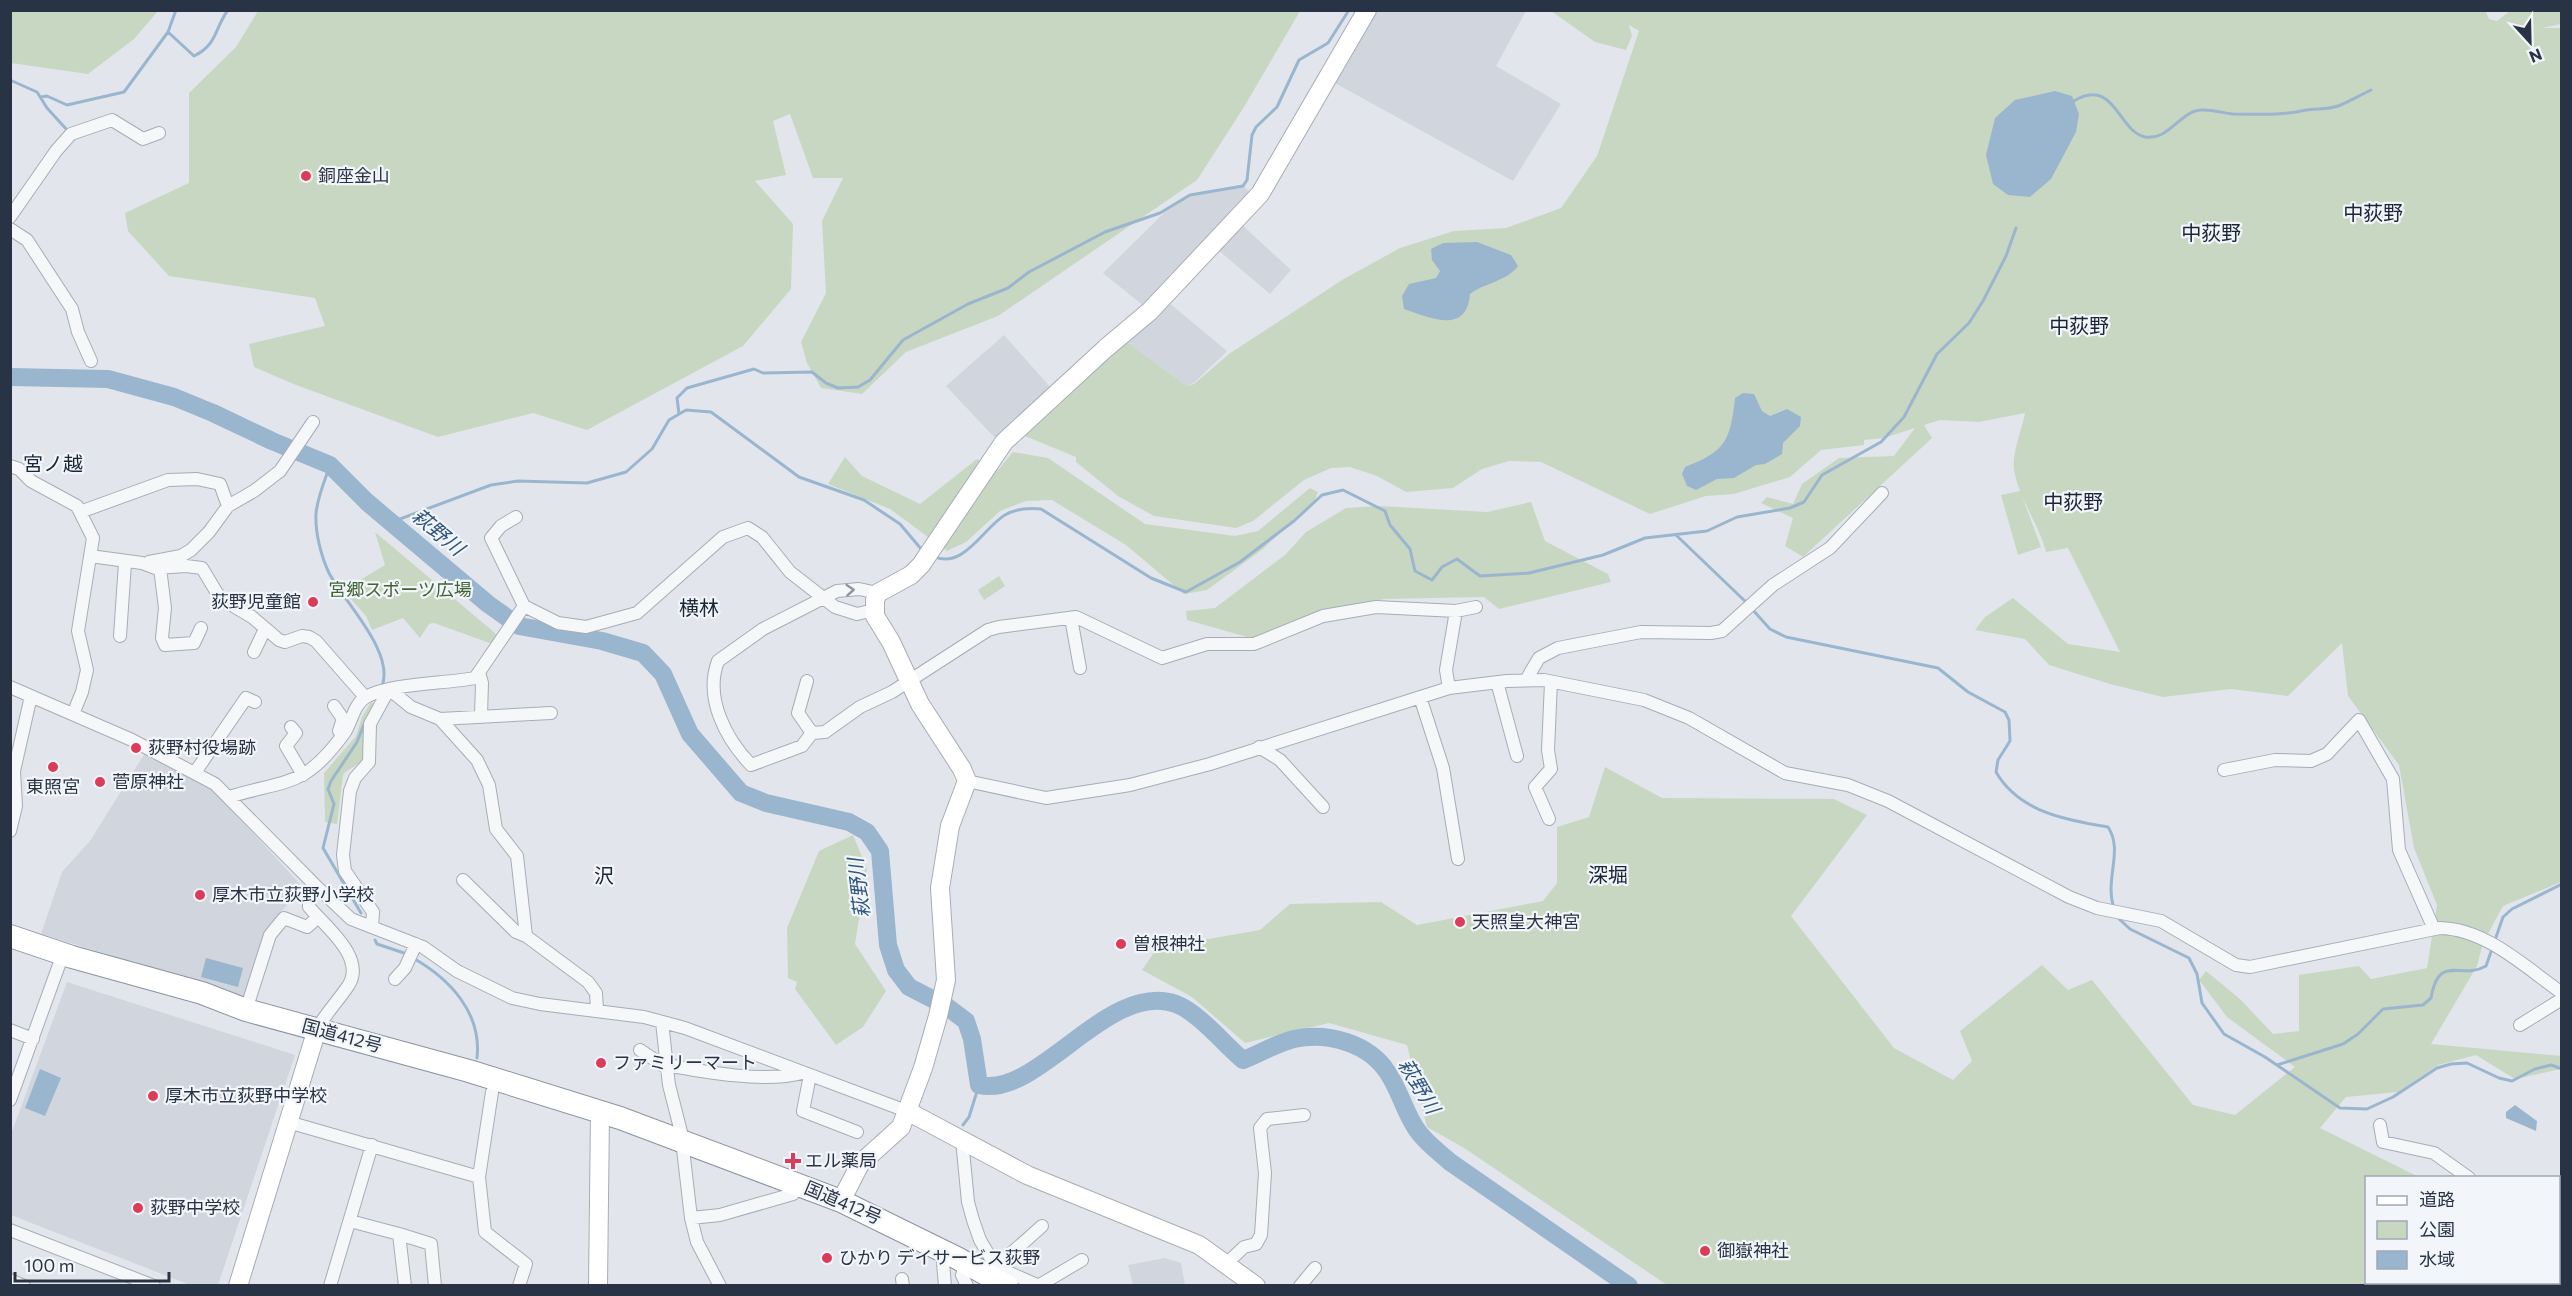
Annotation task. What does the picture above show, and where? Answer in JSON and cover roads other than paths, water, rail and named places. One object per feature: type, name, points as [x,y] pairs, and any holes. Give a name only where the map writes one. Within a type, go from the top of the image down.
[{"type":"highway","name":"国道412号","points":[[10,936],[72,957],[202,993],[316,1034],[492,1092],[678,1140],[841,1201],[999,1277]]},
{"type":"highway","name":"国道412号","points":[[10,948],[59,965],[316,1034],[469,1071],[600,1119]]},
{"type":"street","points":[[516,517],[501,526],[491,538],[521,610],[558,623],[586,627],[637,613],[723,537],[748,528],[762,537],[790,572],[841,610],[857,614],[911,575],[928,554],[1004,442],[1150,310],[1260,194],[1367,10]]},
{"type":"street","points":[[10,217],[56,151],[71,134],[112,120],[143,139],[159,133]]},
{"type":"street","points":[[10,229],[27,240],[72,309],[78,332],[91,361]]},
{"type":"street","points":[[90,556],[142,563],[182,556],[209,532],[228,506],[254,491],[283,466],[313,422]]},
{"type":"street","points":[[10,466],[19,469],[31,481],[77,506],[93,538],[78,632],[87,670],[82,692],[73,714]]},
{"type":"street","points":[[80,512],[141,488],[182,478],[220,484],[228,506]]},
{"type":"street","points":[[1526,680],[1539,658],[1558,648],[1641,632],[1711,633],[1722,631],[1773,585],[1830,548],[1882,493]]},
{"type":"street","points":[[120,636],[125,562]]},
{"type":"street","points":[[142,563],[145,566],[160,568],[186,566],[202,568],[220,598],[252,616],[279,640],[309,637],[348,675],[366,697]]},
{"type":"street","points":[[160,568],[165,608],[162,638],[165,645],[194,643],[201,628]]},
{"type":"street","points":[[812,732],[802,746],[751,765],[734,746],[714,702],[716,666],[722,657],[763,629],[837,591],[860,589],[876,601]]},
{"type":"street","points":[[841,1201],[871,1146],[894,1136],[909,1112],[938,1016],[946,980],[940,888],[951,826],[966,781],[962,770],[908,681],[891,642],[877,622],[876,601]]},
{"type":"street","points":[[812,732],[825,732],[860,707],[908,681],[988,630],[1076,617],[1162,658],[1207,644],[1254,644],[1312,620],[1376,607],[1455,611],[1476,607]]},
{"type":"street","points":[[229,797],[279,786],[318,766],[339,740],[357,706],[366,697],[385,690],[445,684],[475,678],[521,610]]},
{"type":"street","points":[[1449,688],[1446,670],[1455,611]]},
{"type":"street","points":[[1071,618],[1080,668]]},
{"type":"street","points":[[254,652],[265,628]]},
{"type":"street","points":[[479,672],[482,683],[481,715]]},
{"type":"street","points":[[966,781],[1046,798],[1130,785],[1449,688],[1526,680],[1551,682],[1644,700],[1689,718],[1775,769],[1801,778],[1848,785],[1888,801],[2069,897],[2107,909],[2162,921],[2236,965],[2250,967],[2434,929],[2460,928],[2502,951],[2562,993]]},
{"type":"street","points":[[807,681],[798,713],[812,732]]},
{"type":"street","points":[[1497,682],[1517,756]]},
{"type":"street","points":[[1549,819],[1535,787],[1551,769],[1548,750],[1551,682]]},
{"type":"street","points":[[10,687],[196,771],[229,797],[351,919],[416,944],[457,971],[512,998],[662,1022],[909,1112],[1027,1175],[1176,1234],[1226,1264],[1256,1286]]},
{"type":"street","points":[[385,690],[411,707],[440,719],[477,760],[489,785],[496,830],[517,856],[526,936]]},
{"type":"street","points":[[372,927],[373,912],[345,871],[343,855],[350,791],[356,778],[369,762],[370,724],[385,690]]},
{"type":"street","points":[[10,831],[16,806],[14,771],[31,696]]},
{"type":"street","points":[[1420,697],[1443,768],[1458,859]]},
{"type":"street","points":[[196,771],[246,698]]},
{"type":"street","points":[[334,706],[343,719],[339,740]]},
{"type":"street","points":[[440,719],[551,713]]},
{"type":"street","points":[[2224,771],[2275,760],[2311,761],[2327,754],[2359,720],[2393,779],[2399,850],[2434,929]]},
{"type":"street","points":[[296,733],[286,746],[303,775]]},
{"type":"street","points":[[1259,747],[1281,760],[1323,807]]},
{"type":"street","points":[[463,880],[494,917],[575,968],[596,993],[597,1010]]},
{"type":"street","points":[[238,1286],[316,1034],[349,984],[353,973],[348,951],[309,907],[309,896],[315,885]]},
{"type":"street","points":[[246,1010],[270,935],[276,924],[284,918],[306,927],[318,917]]},
{"type":"street","points":[[395,979],[405,968],[416,944]]},
{"type":"street","points":[[10,1100],[59,965]]},
{"type":"street","points":[[2520,1025],[2562,999]]},
{"type":"street","points":[[662,1022],[691,1218],[697,1242],[720,1286]]},
{"type":"street","points":[[10,1030],[33,1039]]},
{"type":"street","points":[[640,1050],[667,1066],[706,1072],[763,1077],[807,1074]]},
{"type":"street","points":[[807,1074],[803,1111],[857,1132]]},
{"type":"street","points":[[492,1092],[479,1177],[485,1232],[526,1264],[519,1286]]},
{"type":"street","points":[[1226,1264],[1244,1247],[1256,1244],[1261,1235],[1264,1173],[1260,1128],[1266,1119],[1304,1115]]},
{"type":"street","points":[[598,1286],[600,1119]]},
{"type":"street","points":[[288,1122],[479,1177]]},
{"type":"street","points":[[2384,1134],[2429,1146],[2466,1176]]},
{"type":"street","points":[[962,1140],[968,1202],[980,1240],[999,1277]]},
{"type":"street","points":[[330,1286],[372,1145]]},
{"type":"street","points":[[691,1218],[720,1215],[793,1194],[800,1184]]},
{"type":"street","points":[[350,1221],[431,1244],[435,1286]]},
{"type":"street","points":[[999,1277],[1042,1226]]},
{"type":"street","points":[[10,1230],[154,1286]]},
{"type":"street","points":[[399,1234],[405,1286]]},
{"type":"street","points":[[942,1250],[945,1286]]},
{"type":"street","points":[[999,1277],[1038,1285],[1082,1260]]},
{"type":"street","points":[[967,1263],[962,1275],[967,1286]]},
{"type":"street","points":[[1300,1286],[1315,1268]]},
{"type":"street","points":[[10,1280],[24,1286]]},
{"type":"water","points":[[2055,91],[2072,96],[2079,114],[2076,132],[2051,179],[2030,197],[2008,195],[1993,184],[1986,155],[1995,118],[2015,100]]},
{"type":"water","points":[[1477,242],[1511,255],[1518,266],[1502,279],[1470,294],[1467,307],[1462,315],[1454,319],[1435,319],[1404,309],[1402,296],[1409,284],[1436,278],[1440,271],[1432,260],[1431,249],[1443,243]]},
{"type":"water","points":[[1743,393],[1754,394],[1762,411],[1770,416],[1787,409],[1801,417],[1800,426],[1783,443],[1782,454],[1765,464],[1756,465],[1734,478],[1717,479],[1696,490],[1687,486],[1682,474],[1685,467],[1709,456],[1724,443],[1731,425],[1735,398]]},
{"type":"water","points":[[206,958],[243,968],[238,987],[201,977]]},
{"type":"water","points":[[40,1069],[61,1078],[45,1116],[25,1108]]},
{"type":"water","points":[[2515,1105],[2537,1121],[2536,1131],[2506,1118],[2506,1112]]},
{"type":"waterway","points":[[41,97],[47,96],[67,105],[124,92],[168,32],[176,10]]},
{"type":"waterway","points":[[168,32],[194,56],[212,41],[228,10]]},
{"type":"waterway","points":[[679,414],[677,398],[687,388],[754,369],[763,373],[812,372],[826,383],[838,388],[858,387],[870,380],[903,340],[968,304],[1008,288],[1029,272],[1105,232],[1160,213],[1190,195],[1243,186],[1247,180],[1252,135],[1256,127],[1277,107],[1299,60],[1328,43],[1349,10]]},
{"type":"waterway","points":[[10,80],[37,92],[47,108],[68,131]]},
{"type":"waterway","points":[[2072,102],[2086,96],[2098,95],[2107,100],[2136,133],[2145,137],[2153,137],[2161,135],[2187,115],[2201,110],[2233,114],[2287,113],[2334,107],[2371,90]]},
{"type":"waterway","points":[[933,556],[944,559],[954,558],[972,546],[1005,515],[1023,509],[1041,509],[1151,578],[1186,592],[1240,562],[1294,521],[1322,495],[1343,490],[1385,511],[1390,525],[1410,549],[1415,571],[1432,580],[1442,567],[1457,559],[1480,576],[1529,573],[1603,555],[1645,538],[1707,531],[1737,517],[1790,508],[1804,502],[1822,475],[1881,442],[1904,417],[1937,354],[1969,323],[1983,301],[2006,256],[2016,228]]},
{"type":"waterway","name":"萩野川","points":[[10,377],[108,379],[174,397],[213,413],[330,465],[367,502],[488,604],[519,626],[602,641],[643,653],[663,674],[690,734],[741,793],[766,803],[849,822],[867,832],[880,851],[888,945],[896,970],[909,987],[946,1006],[966,1021],[972,1039],[979,1085],[1002,1085],[1025,1075],[1099,1023],[1125,1008],[1150,1001],[1176,1004],[1184,1008],[1202,1021],[1243,1060],[1294,1039],[1320,1037],[1347,1042],[1359,1047],[1380,1063],[1392,1080],[1417,1130],[1437,1151],[1629,1286]]},
{"type":"waterway","points":[[395,524],[400,519],[491,485],[518,481],[587,483],[626,472],[652,449],[669,420],[686,410],[711,412],[799,477],[864,500],[900,524],[922,550]]},
{"type":"waterway","points":[[330,465],[317,508],[316,528],[319,544],[329,573],[375,643],[384,673],[382,686]]},
{"type":"waterway","points":[[1676,535],[1748,604]]},
{"type":"waterway","points":[[1752,609],[1770,629],[1786,637],[1938,668],[1968,692],[2005,712],[2009,720],[2010,741],[1998,760],[1996,772],[2006,786],[2030,805],[2060,817],[2108,827],[2114,846],[2111,886],[2114,908]]},
{"type":"waterway","points":[[361,913],[323,848],[334,804],[328,789],[357,742],[365,722]]},
{"type":"waterway","points":[[2494,943],[2503,917],[2512,909],[2562,884]]},
{"type":"waterway","points":[[2117,917],[2130,929],[2189,958],[2197,974],[2202,1003],[2224,1034],[2265,1057],[2340,1108],[2367,1109],[2393,1097],[2437,1068],[2451,1064],[2467,1063],[2499,1078],[2512,1081],[2535,1069],[2551,1065],[2562,1069]]},
{"type":"waterway","points":[[375,940],[377,944],[407,954]]},
{"type":"waterway","points":[[2277,1065],[2343,1044],[2358,1034],[2383,1009],[2423,1005],[2431,998],[2439,976],[2452,970],[2477,970],[2486,966],[2492,949]]},
{"type":"waterway","points":[[413,958],[439,976],[461,999],[474,1026],[477,1058]]},
{"type":"waterway","points":[[963,1125],[969,1117],[979,1085]]},
{"type":"place","name":"銅座金山","points":[[306,176]]},
{"type":"place","name":"荻野児童館","points":[[313,602]]},
{"type":"place","name":"荻野村役場跡","points":[[136,748]]},
{"type":"place","name":"東照宮","points":[[53,767]]},
{"type":"place","name":"菅原神社","points":[[100,782]]},
{"type":"place","name":"厚木市立荻野小学校","points":[[200,895]]},
{"type":"place","name":"天照皇大神宮","points":[[1460,922]]},
{"type":"place","name":"曽根神社","points":[[1121,944]]},
{"type":"place","name":"ファミリーマート","points":[[601,1063]]},
{"type":"place","name":"厚木市立荻野中学校","points":[[153,1096]]},
{"type":"place","name":"エル薬局","points":[[793,1161]]},
{"type":"place","name":"荻野中学校","points":[[138,1208]]},
{"type":"place","name":"御嶽神社","points":[[1705,1251]]},
{"type":"place","name":"ひかり デイサービス荻野","points":[[827,1258]]},
{"type":"district","name":"中荻野","points":[[2373,213]]},
{"type":"district","name":"中荻野","points":[[2211,233]]},
{"type":"district","name":"中荻野","points":[[2079,326]]},
{"type":"district","name":"宮ノ越","points":[[53,464]]},
{"type":"district","name":"中荻野","points":[[2073,502]]},
{"type":"district","name":"横林","points":[[699,608]]},
{"type":"district","name":"深堀","points":[[1608,875]]},
{"type":"district","name":"沢","points":[[604,876]]},
{"type":"park label","name":"宮郷スポーツ広場","points":[[400,590]]}]
